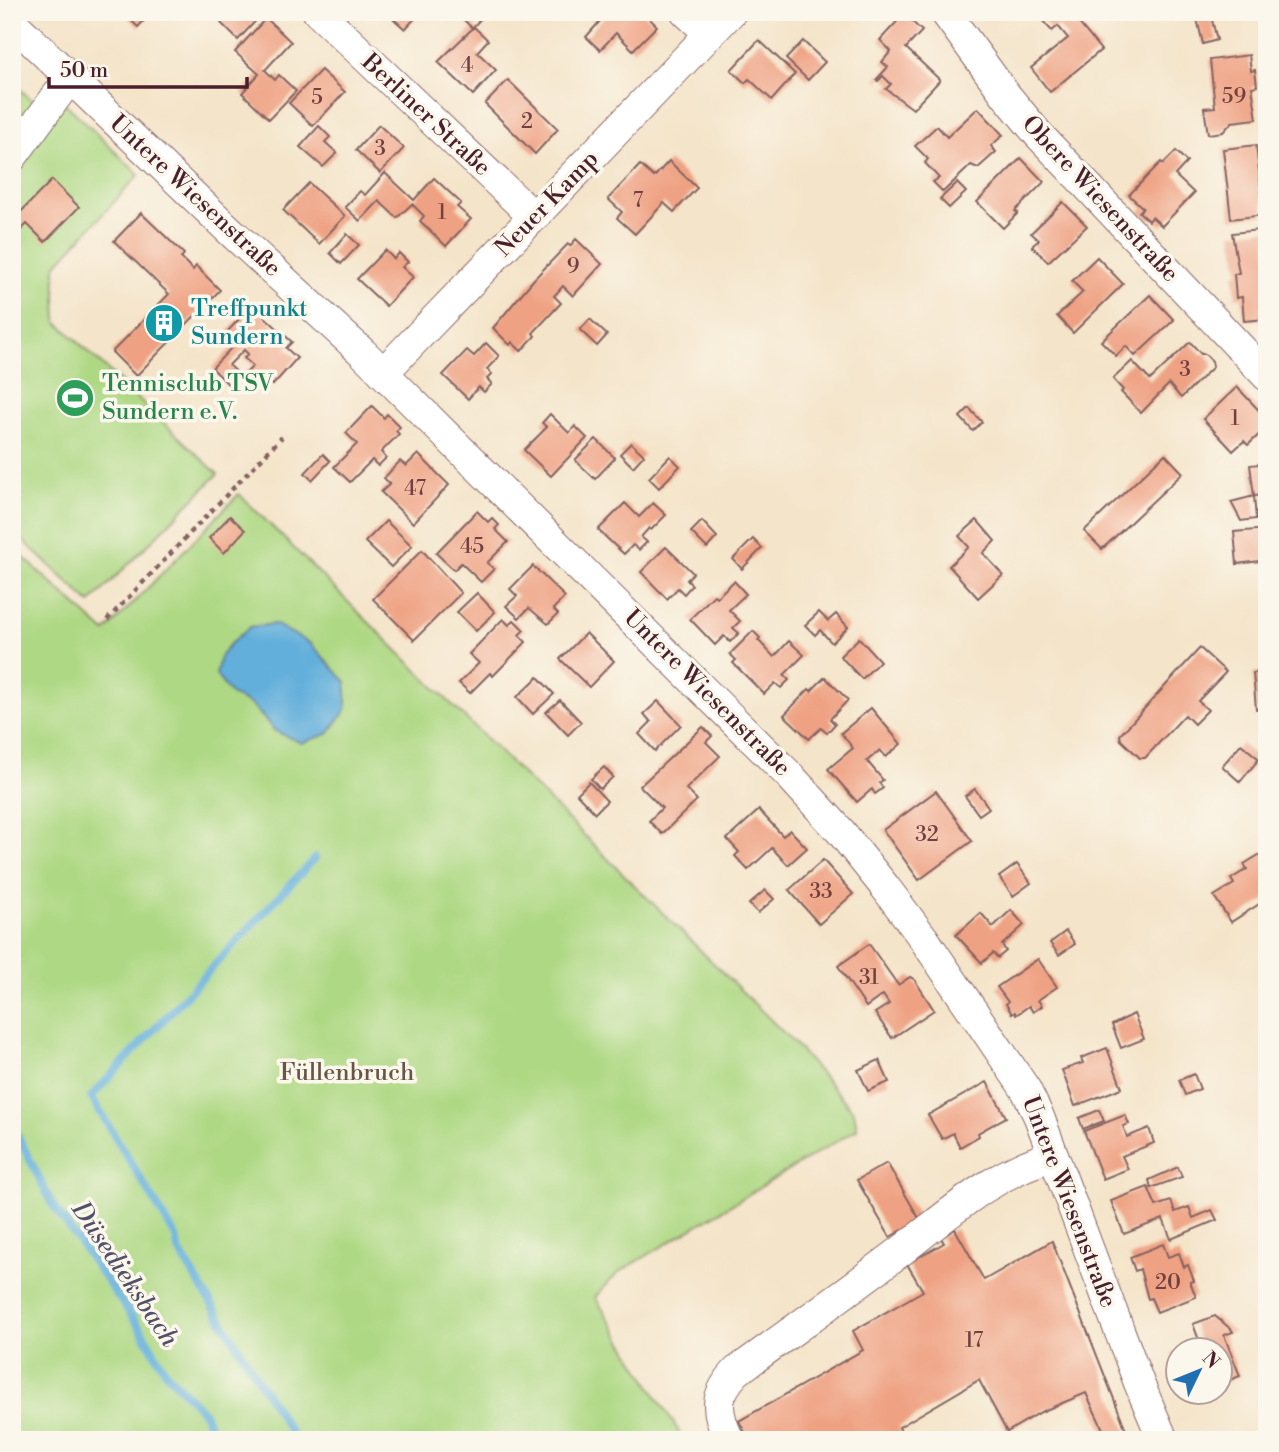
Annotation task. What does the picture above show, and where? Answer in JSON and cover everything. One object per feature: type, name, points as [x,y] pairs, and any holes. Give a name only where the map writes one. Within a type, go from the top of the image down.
[{"type":"street","name":"Berliner Straße","points":[[318,12],[534,217]]},
{"type":"street","points":[[686,12],[710,34]]},
{"type":"street","name":"Neuer Kamp","points":[[383,373],[731,12]]},
{"type":"street","name":"Obere Wiesenstraße","points":[[946,12],[1004,94],[1038,134],[1267,376]]},
{"type":"street","name":"Untere Wiesenstraße","points":[[12,22],[383,373],[748,733],[841,832],[924,939],[1026,1090],[1163,1440]]},
{"type":"street","points":[[12,157],[71,78]]},
{"type":"street","points":[[729,1440],[717,1402],[727,1381],[737,1371],[901,1251],[963,1202],[1011,1171],[1054,1156]]},
{"type":"path","points":[[107,620],[282,437]]},
{"type":"green space","name":"Tennisclub TSV Sundern e.V.","points":[[12,82],[40,108],[66,104],[139,175],[55,266],[57,322],[218,474],[90,603],[12,530]]},
{"type":"green space","name":"Füllenbruch","points":[[239,494],[794,1043],[854,1112],[857,1129],[618,1273],[595,1297],[684,1440],[12,1440],[12,547],[105,632]]},
{"type":"water","points":[[275,624],[311,644],[346,682],[346,710],[328,734],[301,743],[275,731],[252,705],[231,695],[216,675],[220,657],[230,644],[250,627]]},
{"type":"building","points":[[122,12],[152,12],[138,27]]},
{"type":"building","points":[[231,12],[262,14],[238,40],[221,23]]},
{"type":"building","points":[[386,12],[421,12],[405,29]]},
{"type":"building","points":[[456,12],[487,12],[472,28]]},
{"type":"building","points":[[585,12],[601,12],[593,20]]},
{"type":"building","points":[[608,12],[643,12],[657,26],[633,50],[616,33],[600,50],[586,37]]},
{"type":"building","points":[[1044,12],[1070,12],[1101,50],[1050,92],[1031,68],[1068,38],[1058,26],[1052,31],[1040,18]]},
{"type":"building","points":[[904,14],[922,31],[906,48],[940,80],[913,109],[886,89],[891,84],[883,76],[876,80],[888,67],[882,62],[891,51],[880,40]]},
{"type":"building","points":[[1211,16],[1217,40],[1203,44],[1197,19]]},
{"type":"building","points":[[266,18],[291,42],[265,70],[275,80],[279,75],[296,91],[269,119],[242,93],[259,74],[235,52]]},
{"type":"building","points":[[474,27],[488,40],[477,52],[496,70],[473,95],[438,62]]},
{"type":"building","points":[[759,40],[795,74],[772,100],[749,79],[745,83],[731,70]]},
{"type":"building","points":[[803,41],[825,62],[808,80],[786,59]]},
{"type":"building","points":[[1249,55],[1257,86],[1252,87],[1257,119],[1232,122],[1223,132],[1208,134],[1204,108],[1215,107],[1210,60]]},
{"type":"building","points":[[321,70],[345,92],[313,126],[289,103]]},
{"type":"building","points":[[508,80],[558,129],[535,154],[485,104]]},
{"type":"building","points":[[978,108],[1003,135],[991,146],[996,152],[978,168],[971,165],[943,192],[933,182],[939,178],[925,163],[928,159],[915,146],[937,126],[947,137]]},
{"type":"building","points":[[379,125],[404,148],[380,173],[356,150]]},
{"type":"building","points":[[319,126],[330,137],[325,142],[337,153],[323,167],[300,147]]},
{"type":"building","points":[[1256,145],[1264,215],[1231,219],[1223,149]]},
{"type":"building","points":[[1176,151],[1187,162],[1175,175],[1194,193],[1162,226],[1152,217],[1149,221],[1139,212],[1143,208],[1129,195],[1161,162],[1163,164]]},
{"type":"building","points":[[1021,158],[1044,182],[1015,211],[1018,213],[1003,228],[977,202]]},
{"type":"building","points":[[669,161],[697,188],[674,212],[664,203],[635,234],[617,218],[622,212],[608,199],[640,165],[654,177]]},
{"type":"building","points":[[385,173],[414,200],[434,178],[461,203],[457,207],[471,219],[446,246],[420,221],[424,216],[412,204],[397,218],[379,201],[360,221],[345,207],[360,191],[365,195]]},
{"type":"building","points":[[52,180],[79,207],[45,242],[27,224],[18,233],[12,227],[12,221]]},
{"type":"building","points":[[309,183],[345,216],[319,244],[283,210]]},
{"type":"building","points":[[957,183],[966,192],[949,208],[940,199]]},
{"type":"building","points":[[1063,202],[1087,226],[1048,262],[1032,246],[1039,240],[1031,233]]},
{"type":"building","name":"Treffpunkt Sundern","points":[[141,213],[184,254],[181,258],[193,270],[196,266],[220,290],[136,376],[112,352],[169,294],[114,241]]},
{"type":"building","points":[[1267,229],[1267,319],[1244,321],[1242,297],[1236,298],[1234,274],[1239,273],[1232,233]]},
{"type":"building","points":[[347,234],[359,245],[341,264],[330,253]]},
{"type":"building","points":[[576,239],[602,264],[573,296],[563,286],[554,296],[561,303],[533,333],[535,336],[521,351],[512,342],[510,345],[493,328],[534,279]]},
{"type":"building","points":[[385,250],[394,259],[399,253],[408,262],[402,267],[413,277],[386,306],[357,279]]},
{"type":"building","points":[[1097,257],[1123,284],[1073,333],[1057,316],[1083,292],[1072,281]]},
{"type":"building","points":[[1150,295],[1174,320],[1135,356],[1126,346],[1116,356],[1101,341]]},
{"type":"building","points":[[252,305],[292,342],[286,348],[297,358],[273,385],[266,378],[259,385],[246,373],[253,366],[244,358],[248,354],[244,350],[229,365],[239,374],[228,384],[212,368],[236,343],[226,333]]},
{"type":"building","points":[[590,319],[607,335],[597,346],[580,330]]},
{"type":"building","points":[[1190,342],[1212,361],[1213,367],[1181,398],[1169,384],[1141,413],[1113,379],[1132,361],[1150,380]]},
{"type":"building","points":[[486,343],[499,356],[487,369],[492,374],[487,379],[492,384],[484,392],[479,387],[468,399],[443,375],[467,350],[474,356]]},
{"type":"building","points":[[1237,387],[1267,419],[1267,427],[1248,445],[1244,441],[1233,451],[1203,419]]},
{"type":"building","points":[[372,406],[384,418],[387,414],[400,427],[396,431],[399,434],[381,452],[386,458],[378,466],[372,460],[350,482],[334,467],[357,444],[346,433]]},
{"type":"building","points":[[969,408],[982,422],[973,431],[960,417]]},
{"type":"building","points":[[550,414],[569,433],[575,426],[587,438],[551,476],[524,450],[547,427],[542,423]]},
{"type":"building","points":[[596,439],[615,458],[595,479],[575,460]]},
{"type":"building","points":[[631,443],[644,455],[633,467],[620,454]]},
{"type":"building","points":[[323,454],[330,461],[312,480],[305,473]]},
{"type":"building","points":[[418,454],[449,485],[413,523],[381,492],[390,484],[384,478],[400,461],[406,466]]},
{"type":"building","points":[[1165,454],[1183,473],[1102,549],[1084,531]]},
{"type":"building","points":[[670,456],[680,466],[659,488],[649,478]]},
{"type":"building","points":[[1267,463],[1267,495],[1254,496],[1250,465]]},
{"type":"building","points":[[1254,496],[1256,519],[1241,521],[1231,502]]},
{"type":"building","points":[[625,503],[639,517],[653,503],[666,515],[641,537],[647,542],[639,550],[633,545],[624,554],[598,530]]},
{"type":"building","points":[[477,511],[488,522],[492,518],[499,525],[495,529],[508,542],[487,563],[494,569],[481,582],[461,563],[454,570],[436,553]]},
{"type":"building","points":[[230,516],[245,530],[224,553],[209,538]]},
{"type":"building","points":[[977,520],[995,541],[983,553],[1003,575],[978,598],[949,566],[969,547],[959,536]]},
{"type":"building","points":[[386,521],[412,546],[391,567],[365,542]]},
{"type":"building","points":[[702,521],[717,537],[707,548],[691,532]]},
{"type":"building","points":[[1267,529],[1267,560],[1237,564],[1234,532]]},
{"type":"building","points":[[753,539],[762,548],[742,569],[733,559]]},
{"type":"building","points":[[666,547],[693,573],[687,580],[692,585],[684,594],[678,588],[667,599],[641,572]]},
{"type":"building","points":[[422,550],[461,593],[414,640],[373,599]]},
{"type":"building","points":[[533,566],[565,597],[553,609],[558,614],[548,624],[529,608],[519,618],[506,606],[517,596],[510,589]]},
{"type":"building","points":[[734,581],[746,594],[729,610],[740,621],[733,628],[739,633],[730,642],[724,636],[715,645],[690,619],[714,595],[717,597]]},
{"type":"building","points":[[477,593],[495,612],[476,631],[457,612]]},
{"type":"building","points":[[819,612],[828,621],[836,614],[848,627],[832,643],[820,630],[815,635],[805,625]]},
{"type":"building","points":[[503,619],[509,625],[514,620],[524,630],[519,635],[526,642],[493,676],[490,673],[470,693],[459,683],[479,663],[469,654]]},
{"type":"building","points":[[753,631],[774,657],[789,641],[804,655],[784,675],[789,680],[781,688],[775,683],[764,694],[733,663],[736,660],[730,654]]},
{"type":"building","points":[[586,633],[614,661],[589,687],[560,659]]},
{"type":"building","points":[[859,638],[880,661],[862,679],[840,656]]},
{"type":"building","points":[[1200,648],[1226,672],[1198,701],[1208,710],[1194,724],[1185,715],[1145,758],[1140,758],[1121,740],[1120,735]]},
{"type":"building","points":[[1267,672],[1267,708],[1256,709],[1253,673]]},
{"type":"building","points":[[538,677],[554,694],[533,714],[517,697]]},
{"type":"building","points":[[825,677],[848,700],[830,719],[835,724],[827,733],[821,728],[809,739],[784,715]]},
{"type":"building","points":[[560,700],[581,722],[568,735],[546,712]]},
{"type":"building","points":[[658,701],[681,725],[655,751],[639,734],[651,722],[644,714]]},
{"type":"building","points":[[871,708],[901,744],[886,757],[880,750],[867,761],[883,780],[879,783],[883,788],[875,794],[872,789],[857,802],[828,769],[853,748],[841,733]]},
{"type":"building","points":[[703,727],[712,736],[706,742],[720,756],[686,789],[697,800],[662,834],[649,821],[662,808],[640,786]]},
{"type":"building","points":[[1241,744],[1259,759],[1240,782],[1222,766]]},
{"type":"building","points":[[604,767],[613,777],[600,789],[591,779]]},
{"type":"building","points":[[589,782],[607,801],[595,813],[577,794]]},
{"type":"building","points":[[975,789],[989,808],[979,815],[965,796]]},
{"type":"building","points":[[936,791],[972,841],[919,880],[883,830]]},
{"type":"building","points":[[759,810],[783,836],[790,830],[807,848],[788,865],[772,848],[748,870],[735,856],[739,852],[727,839]]},
{"type":"building","points":[[1267,850],[1267,899],[1231,922],[1214,896],[1234,884],[1231,879],[1247,869],[1244,864]]},
{"type":"building","points":[[823,860],[853,894],[819,924],[789,890]]},
{"type":"building","points":[[1017,864],[1031,883],[1013,896],[999,877]]},
{"type":"building","points":[[765,890],[774,899],[758,913],[749,904]]},
{"type":"building","points":[[1011,910],[1024,925],[1002,945],[1006,951],[998,958],[993,953],[982,963],[956,935],[981,913],[993,927]]},
{"type":"building","points":[[1066,931],[1075,944],[1059,955],[1050,943]]},
{"type":"building","points":[[869,944],[898,985],[910,977],[914,979],[934,1010],[892,1038],[875,1013],[889,1004],[883,995],[866,1007],[838,966]]},
{"type":"building","points":[[1038,959],[1057,987],[1038,1000],[1042,1006],[1033,1012],[1029,1006],[1016,1015],[1015,1012],[1012,1014],[1006,1004],[1008,1002],[997,987]]},
{"type":"building","points":[[1134,1014],[1144,1039],[1121,1048],[1112,1025]]},
{"type":"building","points":[[1107,1048],[1122,1088],[1075,1106],[1062,1070],[1083,1063],[1081,1058]]},
{"type":"building","points":[[879,1060],[889,1082],[868,1091],[858,1070]]},
{"type":"building","points":[[1194,1074],[1200,1089],[1185,1095],[1179,1080]]},
{"type":"building","points":[[987,1082],[1006,1117],[960,1147],[953,1133],[942,1139],[928,1115]]},
{"type":"building","points":[[1099,1110],[1104,1121],[1083,1129],[1079,1118]]},
{"type":"building","points":[[1125,1115],[1129,1124],[1123,1126],[1127,1137],[1149,1128],[1154,1143],[1122,1156],[1128,1169],[1103,1179],[1084,1131]]},
{"type":"building","points":[[887,1163],[920,1220],[890,1237],[857,1180]]},
{"type":"building","points":[[1178,1167],[1182,1177],[1151,1188],[1149,1180]]},
{"type":"building","points":[[1148,1187],[1156,1206],[1171,1201],[1175,1212],[1189,1207],[1193,1218],[1212,1210],[1217,1220],[1171,1239],[1163,1219],[1124,1234],[1111,1201]]},
{"type":"building","points":[[955,1229],[984,1280],[1052,1241],[1130,1440],[1108,1440],[1086,1393],[1041,1412],[1007,1432],[979,1380],[899,1427],[906,1440],[749,1440],[739,1421],[863,1350],[853,1331],[923,1291],[907,1264],[944,1243],[941,1238]]},
{"type":"building","points":[[1163,1244],[1168,1257],[1179,1253],[1184,1267],[1188,1265],[1194,1281],[1190,1282],[1196,1297],[1157,1312],[1151,1298],[1148,1299],[1140,1269],[1135,1271],[1130,1257]]},
{"type":"building","points":[[1215,1316],[1233,1332],[1224,1336],[1197,1336],[1193,1324]]},
{"type":"building","points":[[1234,1361],[1240,1376],[1234,1378]]},
{"type":"waterway","points":[[295,1440],[178,1249],[176,1237],[91,1097],[315,858]]},
{"type":"waterway","name":"Düsedieksbach","points":[[12,1124],[52,1204],[140,1328],[167,1374],[205,1414],[214,1440]]},
{"type":"place","name":"Treffpunkt Sundern","points":[[164,323]]},
{"type":"place","name":"Tennisclub TSV Sundern e.V.","points":[[75,398]]}]
